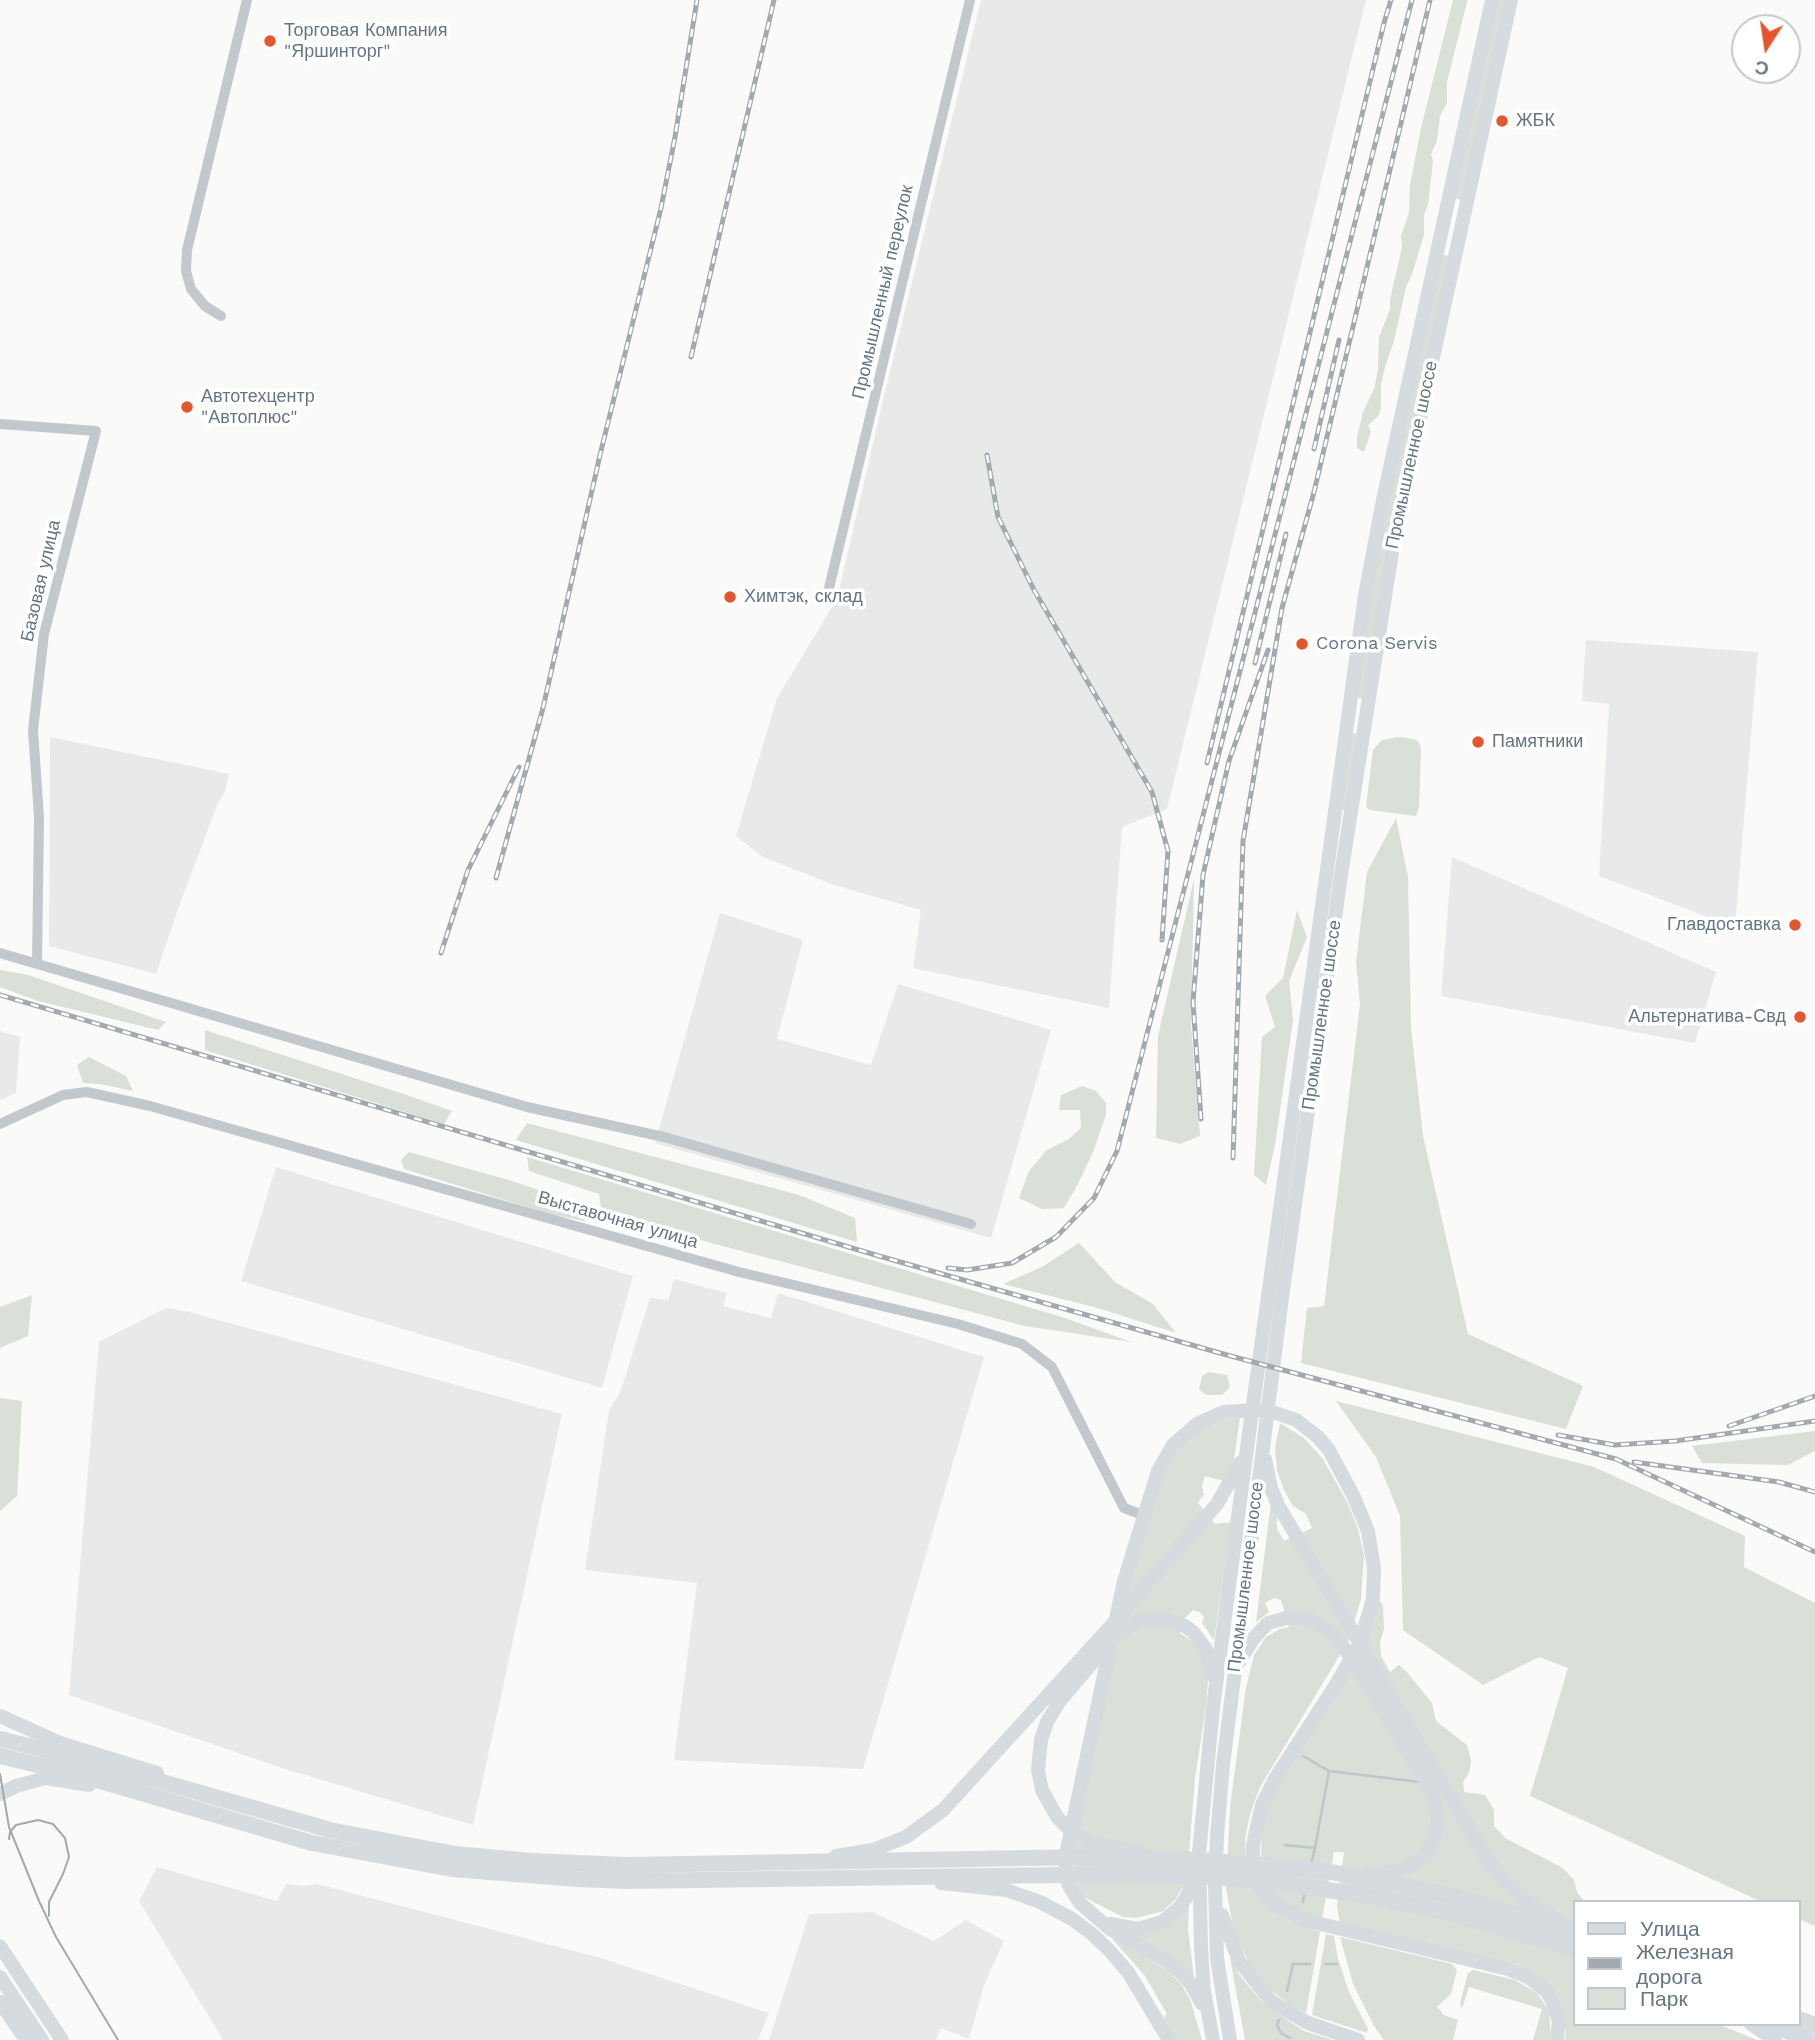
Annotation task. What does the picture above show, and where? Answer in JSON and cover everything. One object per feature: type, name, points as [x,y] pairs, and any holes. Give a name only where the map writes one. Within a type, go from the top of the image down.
[{"type":"highway","points":[[0,1739],[85,1760],[275,1816],[352,1835],[454,1854],[532,1861],[639,1865],[1201,1856],[1326,1871],[1457,1898],[1574,1930]]},
{"type":"highway","points":[[0,1756],[80,1775],[312,1843],[413,1863],[566,1879],[670,1881],[1133,1874],[1269,1882],[1357,1894],[1450,1913],[1574,1949]]},
{"type":"highway","points":[[1774,2026],[1809,2040]]},
{"type":"main road","name":"Промышленное шоссе","points":[[1213,2038],[1201,1948],[1201,1856],[1213,1708],[1274,1304],[1347,723],[1365,595],[1383,500],[1492,0]]},
{"type":"main road","name":"Промышленное шоссе","points":[[1274,1304],[1396,527],[1511,0]]},
{"type":"main road","points":[[1444,218],[1462,222]]},
{"type":"main road","points":[[1347,723],[1366,726]]},
{"type":"main road","points":[[1213,2038],[1199,1997],[1180,1972],[1168,1962],[1126,1939],[1098,1918],[1073,1894],[1068,1884],[1065,1859],[1121,1595],[1158,1471],[1172,1445],[1196,1424],[1224,1412],[1256,1410],[1283,1415],[1308,1428],[1329,1450],[1353,1495],[1368,1531],[1374,1568],[1373,1599],[1360,1643],[1276,1777],[1262,1805],[1253,1845],[1253,1870],[1256,1880],[1278,1906],[1304,1920],[1508,1969],[1528,1978],[1546,1991],[1552,2000],[1559,2021],[1557,2040]]},
{"type":"main road","name":"Промышленное шоссе","points":[[1230,2040],[1217,1958],[1215,1883],[1223,1765],[1255,1442]]},
{"type":"main road","points":[[780,1864],[873,1850],[906,1837],[931,1820],[999,1749],[1217,1504],[1255,1442]]},
{"type":"main road","points":[[1255,1442],[1271,1488],[1288,1522],[1489,1861],[1501,1878],[1529,1903],[1574,1929]]},
{"type":"main road","points":[[1233,1679],[1240,1660],[1253,1639],[1268,1623],[1297,1617],[1320,1624],[1337,1639],[1429,1786],[1437,1812],[1436,1833],[1421,1859],[1410,1866],[1380,1874],[1326,1871]]},
{"type":"main road","points":[[1098,1918],[1124,1928],[1138,1929],[1161,1922],[1180,1906],[1187,1896],[1201,1856],[1108,1847],[1072,1832],[1053,1811],[1042,1790],[1038,1769],[1041,1740],[1052,1712],[1114,1637],[1135,1623],[1155,1618],[1175,1622],[1193,1632],[1206,1649],[1210,1660],[1213,1708]]},
{"type":"main road","points":[[0,1716],[60,1743],[278,1809],[352,1835]]},
{"type":"main road","points":[[0,1794],[16,1786],[46,1778],[75,1782],[190,1815],[312,1843]]},
{"type":"main road","points":[[891,1879],[989,1887],[1023,1895],[1057,1910],[1093,1934],[1108,1948],[1137,1984],[1169,2039]]},
{"type":"main road","points":[[1215,1883],[1230,1943],[1238,1961],[1259,1988],[1271,2001],[1298,2019],[1358,2040]]},
{"type":"main road","points":[[0,1947],[62,2040]]},
{"type":"main road","points":[[0,1977],[42,2040]]},
{"type":"main road","points":[[0,2001],[26,2040]]},
{"type":"main road","points":[[1754,2026],[1775,2040]]},
{"type":"street","points":[[222,316],[205,306],[191,289],[186,271],[187,250],[247,0]]},
{"type":"street","name":"Промышленный переулок","points":[[828,592],[970,0]]},
{"type":"street","name":"Базовая улица","points":[[0,424],[96,431],[44,634],[33,730],[39,817],[37,964]]},
{"type":"street","points":[[0,953],[527,1107],[664,1137],[971,1224]]},
{"type":"street","name":"Выставочная улица","points":[[0,1124],[63,1095],[87,1091],[739,1272],[958,1324],[1022,1344],[1052,1367],[1124,1508],[1143,1515]]},
{"type":"shaded area","points":[[981,0],[1366,0],[1167,809],[1122,827],[1109,1008],[913,968],[921,910],[834,885],[763,857],[736,836],[777,698],[837,599]]},
{"type":"shaded area","points":[[1586,640],[1758,652],[1735,927],[1599,876],[1609,704],[1582,701]]},
{"type":"shaded area","points":[[50,737],[229,774],[225,792],[218,803],[156,974],[49,946]]},
{"type":"shaded area","points":[[1452,857],[1716,972],[1695,1043],[1441,996]]},
{"type":"shaded area","points":[[720,913],[803,940],[777,1039],[871,1065],[898,984],[1051,1030],[991,1238],[655,1143]]},
{"type":"shaded area","points":[[0,1031],[20,1037],[16,1093],[0,1100]]},
{"type":"shaded area","points":[[276,1167],[633,1276],[602,1388],[241,1281]]},
{"type":"shaded area","points":[[674,1279],[727,1293],[723,1306],[771,1318],[778,1293],[984,1357],[863,1769],[674,1760],[697,1583],[585,1570],[609,1410],[620,1393],[650,1298],[668,1300]]},
{"type":"shaded area","points":[[166,1308],[562,1414],[473,1825],[288,1770],[69,1695],[99,1342]]},
{"type":"shaded area","points":[[157,1867],[277,1901],[286,1884],[317,1884],[601,1958],[769,2013],[758,2040],[223,2040],[139,1901]]},
{"type":"shaded area","points":[[872,1912],[934,1941],[966,1920],[1004,1941],[984,1985],[969,2039],[941,2028],[936,2040],[769,2040],[809,1914]]},
{"type":"green space","points":[[1453,0],[1467,2],[1447,82],[1447,103],[1440,116],[1437,141],[1431,154],[1433,161],[1428,205],[1424,215],[1424,235],[1406,287],[1394,341],[1385,367],[1379,415],[1368,425],[1371,432],[1364,452],[1357,448],[1357,437],[1363,412],[1374,389],[1379,337],[1390,309],[1402,247],[1401,236],[1409,212],[1410,185],[1421,128]]},
{"type":"green space","points":[[1497,0],[1505,0],[1461,200],[1454,198]]},
{"type":"green space","points":[[1441,254],[1449,256],[1386,546],[1363,699],[1355,697],[1385,516]]},
{"type":"green space","points":[[1351,733],[1359,734],[1345,810],[1342,810]]},
{"type":"green space","points":[[1398,737],[1414,739],[1421,748],[1419,808],[1416,816],[1370,810],[1366,807],[1373,750],[1382,740]]},
{"type":"green space","points":[[1396,818],[1408,877],[1411,1028],[1423,1136],[1468,1334],[1583,1386],[1566,1429],[1301,1363],[1307,1308],[1324,1306],[1360,1004],[1356,962],[1367,872]]},
{"type":"green space","points":[[1194,879],[1191,1025],[1200,1136],[1180,1144],[1156,1138],[1158,1036]]},
{"type":"green space","points":[[1297,910],[1307,937],[1289,981],[1293,1020],[1275,1145],[1266,1185],[1254,1175],[1262,1037],[1275,1027],[1265,996],[1283,978]]},
{"type":"green space","points":[[0,970],[28,975],[166,1022],[158,1030],[38,1001],[0,987]]},
{"type":"green space","points":[[205,1030],[452,1111],[444,1124],[205,1050]]},
{"type":"green space","points":[[89,1057],[126,1076],[133,1091],[83,1083],[77,1065]]},
{"type":"green space","points":[[1082,1086],[1096,1091],[1106,1103],[1106,1115],[1093,1152],[1064,1208],[1042,1209],[1019,1198],[1029,1171],[1047,1150],[1069,1139],[1081,1128],[1080,1110],[1059,1110],[1061,1095]]},
{"type":"green space","points":[[527,1123],[799,1195],[855,1218],[857,1242],[516,1140]]},
{"type":"green space","points":[[409,1152],[512,1181],[580,1204],[591,1216],[584,1221],[550,1214],[404,1169],[401,1160]]},
{"type":"green space","points":[[527,1157],[1065,1318],[1131,1342],[1025,1326],[602,1214],[599,1194],[529,1171]]},
{"type":"green space","points":[[1079,1243],[1115,1282],[1153,1304],[1176,1333],[1098,1308],[1003,1284],[1042,1267]]},
{"type":"green space","points":[[32,1295],[28,1336],[0,1348],[0,1307]]},
{"type":"green space","points":[[1208,1372],[1227,1375],[1230,1387],[1222,1395],[1206,1395],[1199,1389],[1202,1376]]},
{"type":"green space","points":[[0,1398],[22,1401],[17,1496],[0,1511]]},
{"type":"green space","points":[[1336,1401],[1594,1467],[1745,1536],[1744,1567],[1815,1603],[1815,1926],[1801,1920],[1801,1900],[1758,1900],[1530,1796],[1568,1668],[1539,1657],[1483,1685],[1403,1630],[1400,1516],[1376,1457]]},
{"type":"green space","points":[[1240,1417],[1234,1460],[1224,1481],[1205,1476],[1202,1486],[1204,1494],[1198,1503],[1215,1524],[1231,1522],[1214,1640],[1202,1623],[1204,1617],[1193,1610],[1185,1618],[1180,1633],[1197,1642],[1209,1668],[1195,1778],[1187,1878],[1176,1899],[1163,1911],[1137,1918],[1123,1917],[1084,1897],[1074,1880],[1074,1844],[1126,1592],[1170,1456],[1204,1426]]},
{"type":"green space","points":[[1280,1423],[1304,1438],[1323,1459],[1348,1504],[1358,1529],[1364,1556],[1361,1599],[1349,1640],[1260,1787],[1250,1814],[1245,1839],[1246,1856],[1261,1898],[1285,1918],[1320,1932],[1306,2013],[1269,1989],[1249,1963],[1234,1932],[1226,1888],[1230,1807],[1246,1688],[1254,1655],[1266,1637],[1289,1627],[1281,1600],[1274,1598],[1265,1603],[1269,1612],[1256,1622],[1271,1503],[1277,1517],[1277,1529],[1284,1541],[1312,1528],[1306,1514],[1293,1506],[1277,1471],[1275,1447]]},
{"type":"green space","points":[[1815,1431],[1815,1451],[1788,1465],[1702,1463],[1692,1446]]},
{"type":"green space","points":[[1379,1599],[1383,1606],[1384,1629],[1380,1642],[1381,1656],[1390,1672],[1399,1665],[1406,1671],[1432,1703],[1436,1721],[1467,1745],[1471,1760],[1469,1773],[1463,1782],[1464,1792],[1485,1795],[1494,1810],[1494,1826],[1505,1838],[1563,1868],[1574,1880],[1577,1892],[1583,1900],[1574,1900],[1574,2026],[1723,2026],[1757,2040],[1565,2040],[1562,2008],[1557,1994],[1542,1979],[1516,1964],[1340,1924],[1337,1906],[1344,1852],[1334,1852],[1322,1919],[1299,1912],[1275,1896],[1263,1874],[1262,1827],[1278,1785]]},
{"type":"green space","points":[[1189,1905],[1188,1929],[1194,1978],[1123,1932]]},
{"type":"green space","points":[[1107,1933],[1168,1971],[1181,1984],[1190,1999],[1202,2040],[1176,2040],[1164,2017],[1167,2014],[1145,1976]]},
{"type":"green space","points":[[1326,1934],[1334,1936],[1349,1992],[1368,2029],[1367,2033],[1312,2015]]},
{"type":"green space","points":[[1340,1937],[1452,1964],[1457,1970],[1451,1994],[1437,2007],[1444,2015],[1458,2020],[1453,2040],[1384,2040],[1353,1984]]},
{"type":"green space","points":[[1230,1958],[1240,1976],[1263,2003],[1304,2031],[1333,2040],[1245,2040]]},
{"type":"green space","points":[[1473,1970],[1515,1980],[1537,1993],[1549,2011],[1551,2040],[1533,2040],[1542,2009],[1469,1987],[1462,2009],[1460,2003],[1468,1973]]},
{"type":"waterway","points":[[1303,1756],[1329,1771],[1420,1782]]},
{"type":"waterway","points":[[1285,1845],[1315,1848],[1329,1771]]},
{"type":"waterway","points":[[1311,1865],[1315,1848]]},
{"type":"waterway","points":[[1303,1902],[1305,1892]]},
{"type":"waterway","points":[[1287,1991],[1293,1964],[1310,1964]]},
{"type":"waterway","points":[[1325,1964],[1337,1964]]},
{"type":"waterway","points":[[1279,2020],[1277,2025],[1281,2033],[1290,2038]]},
{"type":"tram line","points":[[0,1774],[9,1827],[39,1901],[56,1937],[118,2040]]},
{"type":"tram line","points":[[9,1839],[10,1832],[16,1825],[38,1820],[53,1824],[65,1838],[69,1857],[49,1902],[49,1916]]},
{"type":"railway","points":[[496,878],[543,708],[600,455],[661,208],[697,0]]},
{"type":"railway","points":[[691,357],[774,0]]},
{"type":"railway","points":[[1207,763],[1391,0]]},
{"type":"railway","points":[[948,1268],[967,1270],[1012,1263],[1056,1237],[1094,1198],[1117,1151],[1412,0]]},
{"type":"railway","points":[[1233,1158],[1243,841],[1282,608],[1314,492],[1430,0]]},
{"type":"railway","points":[[1314,449],[1339,340]]},
{"type":"railway","points":[[987,455],[998,517],[1034,590],[1152,792],[1168,851],[1162,940]]},
{"type":"railway","points":[[1255,663],[1286,534]]},
{"type":"railway","points":[[1201,1119],[1193,1002],[1203,875],[1229,761],[1268,650]]},
{"type":"railway","points":[[441,953],[468,870],[519,767]]},
{"type":"railway","points":[[0,995],[879,1256],[1227,1355],[1616,1459],[1815,1552]]},
{"type":"railway","points":[[1729,1426],[1815,1396]]},
{"type":"railway","points":[[1558,1435],[1615,1445],[1675,1441],[1815,1421]]},
{"type":"railway","points":[[1634,1462],[1779,1482],[1815,1492]]},
{"type":"place","name":"Торговая Компания \"Яршинторг\"","points":[[270,41]]},
{"type":"place","name":"ЖБК","points":[[1502,121]]},
{"type":"place","name":"Автотехцентр \"Автоплюс\"","points":[[187,407]]},
{"type":"place","name":"Химтэк, склад","points":[[730,597]]},
{"type":"place","name":"Corona Servis","points":[[1302,644]]},
{"type":"place","name":"Памятники","points":[[1478,742]]},
{"type":"place","name":"Главдоставка","points":[[1795,925]]},
{"type":"place","name":"Альтернатива-Свд","points":[[1800,1017]]}]
